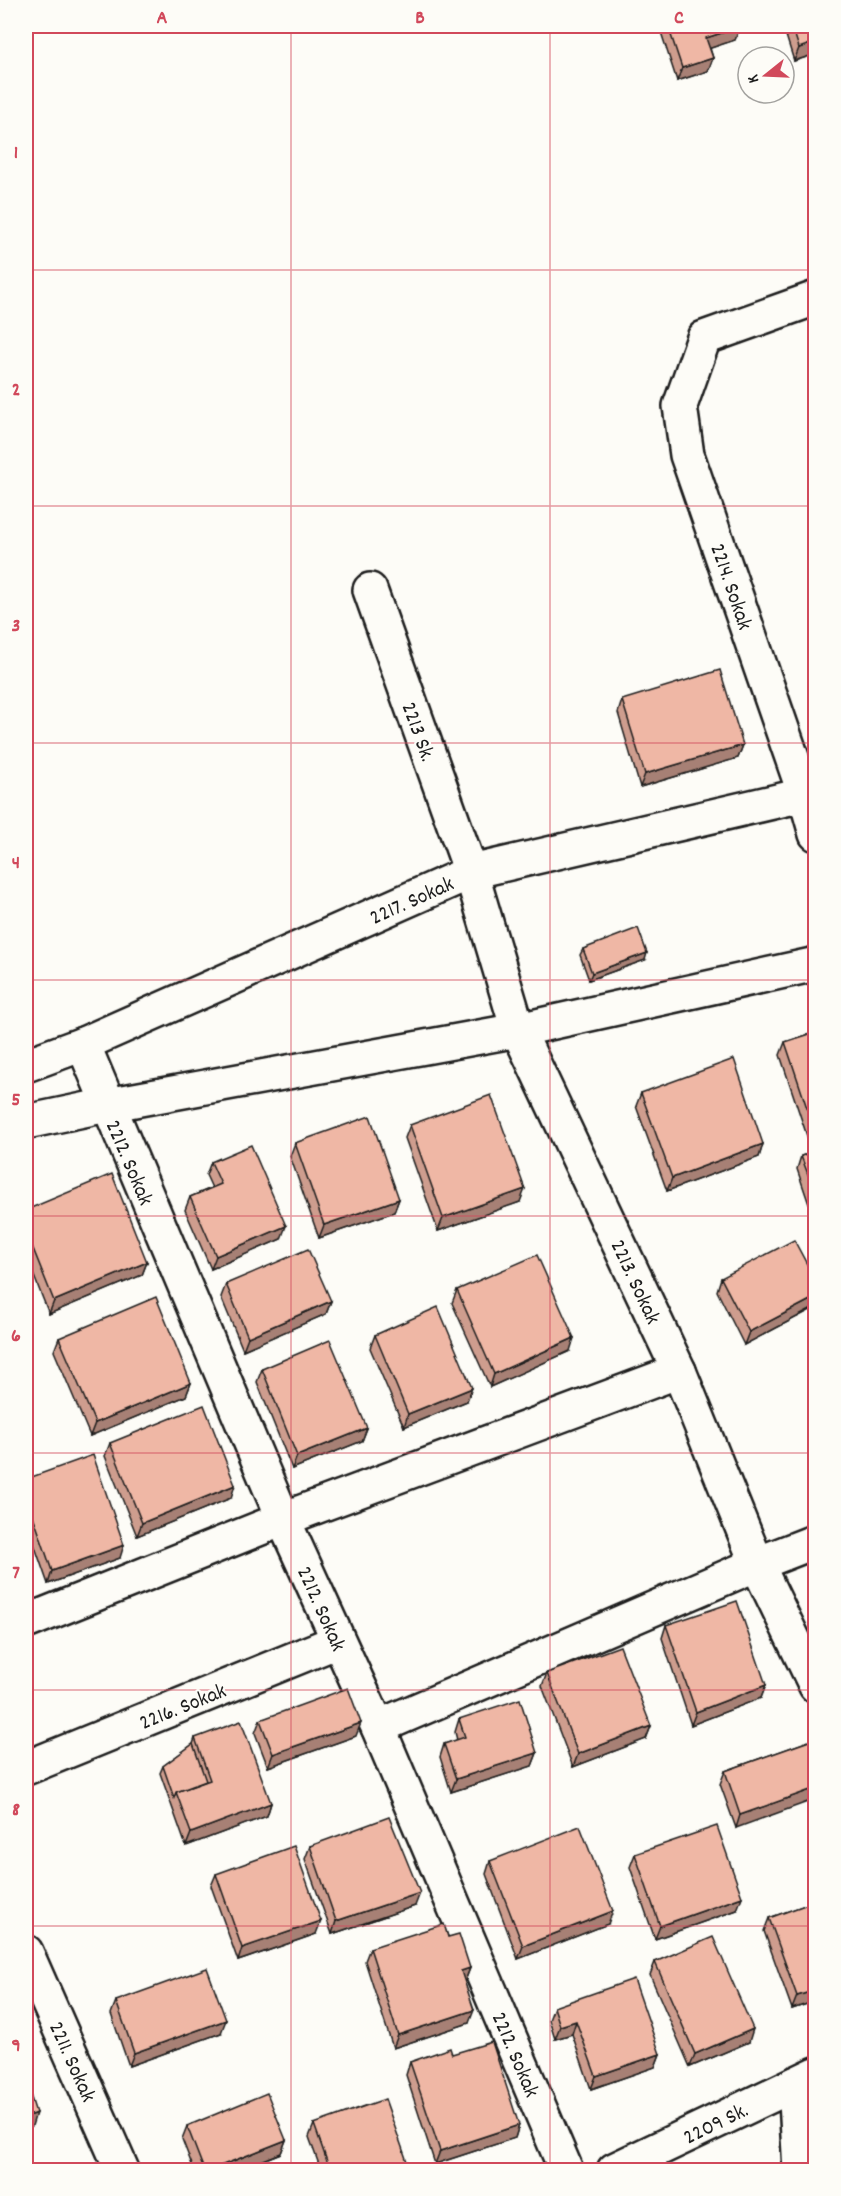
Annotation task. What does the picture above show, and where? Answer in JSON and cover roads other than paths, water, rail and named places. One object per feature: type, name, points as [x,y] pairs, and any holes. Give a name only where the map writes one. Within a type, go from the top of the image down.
[{"type":"street","name":"2214. Sokak","points":[[816,297],[704,338],[680,406],[687,455],[810,794],[816,834]]},
{"type":"street","name":"2213 Sk.","points":[[370,590],[471,872]]},
{"type":"street","name":"2217. Sokak","points":[[26,1065],[83,1044],[471,872],[810,794]]},
{"type":"street","name":"2213. Sokak","points":[[471,872],[518,1030],[680,1371],[757,1564],[816,1686]]},
{"type":"street","points":[[26,1122],[107,1105],[518,1030],[816,964]]},
{"type":"street","name":"2212. Sokak","points":[[83,1044],[283,1519],[378,1727],[566,2170]]},
{"type":"street","points":[[26,1622],[283,1519],[680,1371]]},
{"type":"street","points":[[378,1727],[757,1564],[816,1541]]},
{"type":"street","name":"2216. Sokak","points":[[26,1768],[338,1641]]},
{"type":"street","name":"2211. Sokak","points":[[26,1952],[122,2170]]},
{"type":"street","points":[[800,2170],[806,2079]]},
{"type":"street","name":"2209 Sk.","points":[[614,2170],[806,2079]]}]
